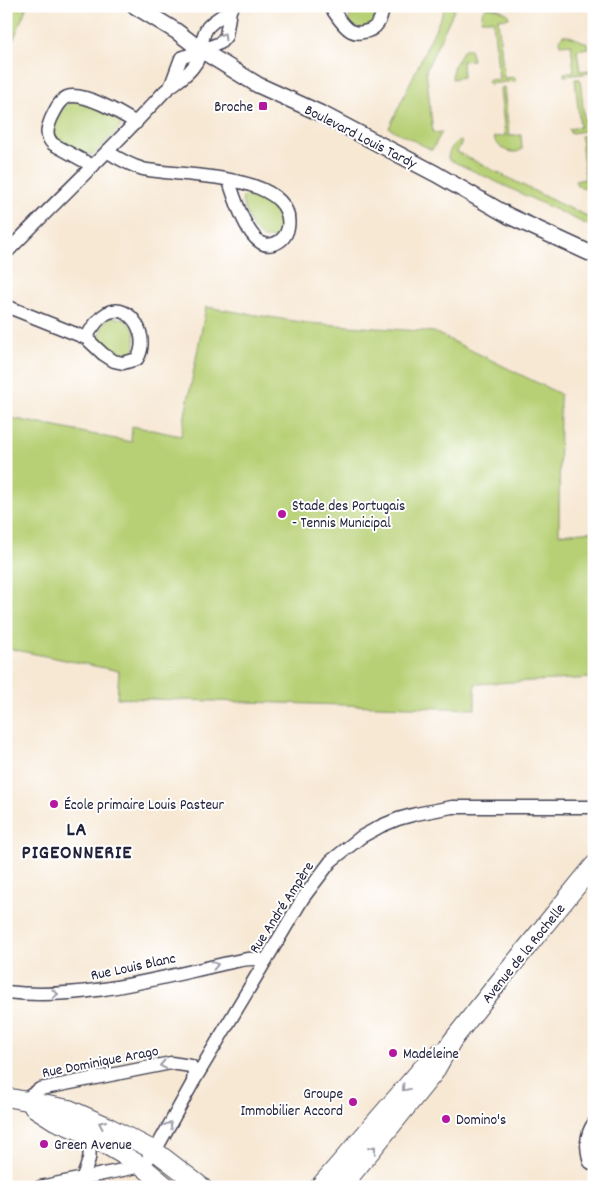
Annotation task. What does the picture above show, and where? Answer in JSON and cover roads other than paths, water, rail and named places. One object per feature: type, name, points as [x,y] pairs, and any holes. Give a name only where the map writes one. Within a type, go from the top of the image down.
[{"type":"main road","name":"Avenue de la Rochelle","points":[[319,1187],[423,1068],[452,1041],[594,865]]},
{"type":"main road","name":"Avenue de la Rochelle","points":[[342,1187],[434,1073],[452,1041]]},
{"type":"main road","points":[[14,1099],[55,1121],[87,1134],[142,1166],[167,1187]]},
{"type":"main road","points":[[14,1099],[69,1110],[107,1126],[155,1151],[202,1187]]},
{"type":"street","name":"Boulevard Louis Tardy","points":[[135,6],[258,85],[322,114],[436,174],[509,216],[594,255]]},
{"type":"street","points":[[332,7],[345,26],[359,33],[373,30],[378,25],[384,6]]},
{"type":"street","points":[[201,50],[205,31],[232,8]]},
{"type":"street","points":[[6,253],[108,152],[171,85],[181,58],[220,43],[226,36],[232,8]]},
{"type":"street","points":[[93,166],[48,140],[47,127],[62,100],[74,96],[81,97],[136,123]]},
{"type":"street","points":[[108,152],[130,165],[143,169],[229,180],[266,190],[282,204],[286,211],[288,229],[278,243],[270,246],[263,244],[253,236],[239,211],[229,180]]},
{"type":"street","points":[[6,306],[86,338],[103,354],[114,361],[123,363],[137,359],[142,347],[140,329],[129,316],[122,312],[115,311],[105,314],[86,338]]},
{"type":"street","name":"Rue André Ampère","points":[[142,1166],[155,1151],[192,1084],[302,898],[321,872],[341,851],[381,826],[416,814],[452,807],[594,807]]},
{"type":"street","name":"Rue André Ampère","points":[[574,807],[583,809],[594,818]]},
{"type":"street","name":"Rue Louis Blanc","points":[[6,992],[62,994],[103,990],[237,960],[254,958],[264,961]]},
{"type":"street","name":"Rue Dominique Arago","points":[[14,1099],[40,1089],[171,1064],[188,1064],[206,1060]]},
{"type":"street","points":[[188,1064],[194,1071],[192,1084]]},
{"type":"street","points":[[594,1123],[588,1132],[587,1142],[590,1162],[594,1165]]},
{"type":"street","points":[[82,1179],[91,1150],[87,1134]]},
{"type":"street","points":[[40,1187],[142,1166]]},
{"type":"place","name":"Broche","points":[[263,106]]},
{"type":"place","name":"Stade des Portugais - Tennis Municipal","points":[[282,514]]},
{"type":"place","name":"École primaire Louis Pasteur","points":[[54,804]]},
{"type":"place","name":"Madeleine","points":[[393,1053]]},
{"type":"place","name":"Groupe Immobilier Accord","points":[[353,1102]]},
{"type":"place","name":"Domino's","points":[[446,1119]]},
{"type":"place","name":"Green Avenue","points":[[44,1144]]},
{"type":"district","name":"LA PIGEONNERIE","points":[[77,840]]}]
